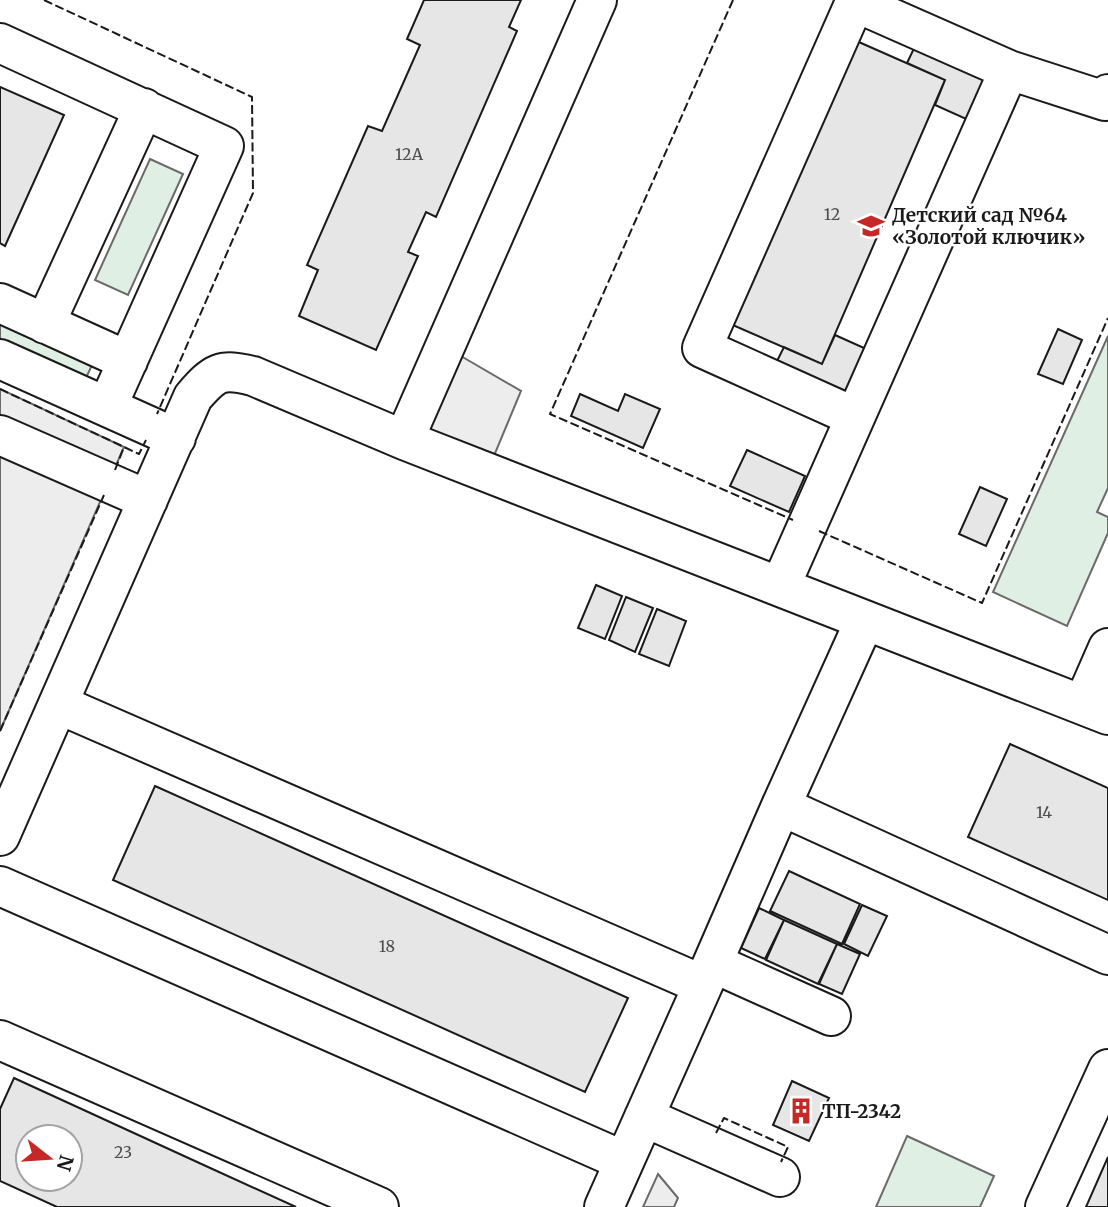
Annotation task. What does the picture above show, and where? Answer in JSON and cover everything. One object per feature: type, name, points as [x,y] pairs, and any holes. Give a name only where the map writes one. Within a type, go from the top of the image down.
[{"type":"lane","points":[[404,440],[597,0]]},
{"type":"lane","points":[[855,417],[702,348],[855,2],[1009,70],[1105,101],[1108,94]]},
{"type":"lane","points":[[0,43],[224,146],[107,407]]},
{"type":"lane","points":[[780,587],[1009,70]]},
{"type":"lane","points":[[45,324],[144,108]]},
{"type":"lane","points":[[0,303],[128,361]]},
{"type":"lane","points":[[0,359],[176,438]]},
{"type":"lane","points":[[0,836],[193,397],[211,376],[230,370],[253,376],[404,440],[1095,710],[1108,649]]},
{"type":"lane","points":[[0,435],[148,500]]},
{"type":"lane","points":[[604,1207],[864,620]]},
{"type":"lane","points":[[58,705],[708,974],[831,1016]]},
{"type":"lane","points":[[781,806],[1108,955]]},
{"type":"lane","points":[[0,886],[624,1161]]},
{"type":"lane","points":[[0,1040],[379,1207]]},
{"type":"lane","points":[[1045,1207],[1108,1069]]},
{"type":"lane","points":[[644,1117],[780,1177]]},
{"type":"green space","points":[[150,159],[183,174],[128,295],[95,280]]},
{"type":"green space","points":[[0,317],[94,361],[84,382],[0,343]]},
{"type":"green space","points":[[1108,336],[1108,488],[1097,512],[1108,517],[1108,533],[1067,626],[993,592]]},
{"type":"green space","points":[[907,1136],[994,1176],[980,1207],[876,1207]]},
{"type":"shaded area","points":[[454,352],[521,391],[491,463],[420,433]]},
{"type":"shaded area","points":[[0,389],[124,447],[0,731]]},
{"type":"shaded area","points":[[658,1174],[678,1198],[674,1207],[643,1207]]},
{"type":"building","points":[[424,0],[521,0],[509,27],[517,31],[436,217],[426,212],[408,252],[418,256],[376,350],[299,316],[318,270],[307,265],[368,126],[382,131],[420,45],[407,39]]},
{"type":"building","points":[[852,39],[945,80],[822,364],[728,323]]},
{"type":"building","points":[[917,42],[996,76],[975,123],[935,105],[945,80],[907,63]]},
{"type":"building","points":[[0,87],[64,115],[5,246],[0,243]]},
{"type":"building","points":[[1058,329],[1082,340],[1063,384],[1038,374]]},
{"type":"building","points":[[835,335],[873,352],[853,400],[775,365],[784,347],[822,364]]},
{"type":"building","points":[[580,394],[618,411],[625,394],[660,409],[643,448],[571,416]]},
{"type":"building","points":[[747,450],[805,476],[789,512],[730,486]]},
{"type":"building","points":[[980,487],[1007,499],[986,546],[959,534]]},
{"type":"building","points":[[596,585],[622,596],[605,639],[578,628]]},
{"type":"building","points":[[626,597],[653,608],[635,652],[609,640]]},
{"type":"building","points":[[657,609],[686,621],[669,666],[639,654]]},
{"type":"building","points":[[1010,744],[1108,788],[1108,900],[968,837]]},
{"type":"building","points":[[155,786],[628,998],[585,1092],[113,880]]},
{"type":"building","points":[[789,871],[860,904],[842,944],[770,911]]},
{"type":"building","points":[[862,905],[887,916],[868,956],[844,944]]},
{"type":"building","points":[[759,908],[784,920],[765,959],[741,948]]},
{"type":"building","points":[[784,920],[837,944],[818,984],[766,960]]},
{"type":"building","points":[[837,944],[860,954],[842,994],[819,984]]},
{"type":"building","points":[[14,1078],[296,1207],[57,1207],[26,1193],[84,1193],[84,1123],[14,1123],[14,1187],[0,1181],[0,1109]]},
{"type":"building","name":"ТП-2342","points":[[792,1081],[829,1098],[809,1141],[773,1125]]},
{"type":"building","points":[[1108,1157],[1108,1207],[1086,1207]]},
{"type":"fence","points":[[44,0],[252,97],[253,193],[157,414]]},
{"type":"fence","points":[[733,0],[550,414],[793,520]]},
{"type":"fence","points":[[819,531],[982,603],[1108,318]]},
{"type":"fence","points":[[0,389],[139,454],[146,440]]},
{"type":"fence","points":[[115,470],[124,447]]},
{"type":"fence","points":[[0,731],[104,495]]},
{"type":"fence","points":[[716,1133],[724,1118],[788,1147],[781,1162]]},
{"type":"place","name":"Детский сад №64 «Золотой ключик»","points":[[871,226]]},
{"type":"place","name":"ТП-2342","points":[[801,1111]]}]
